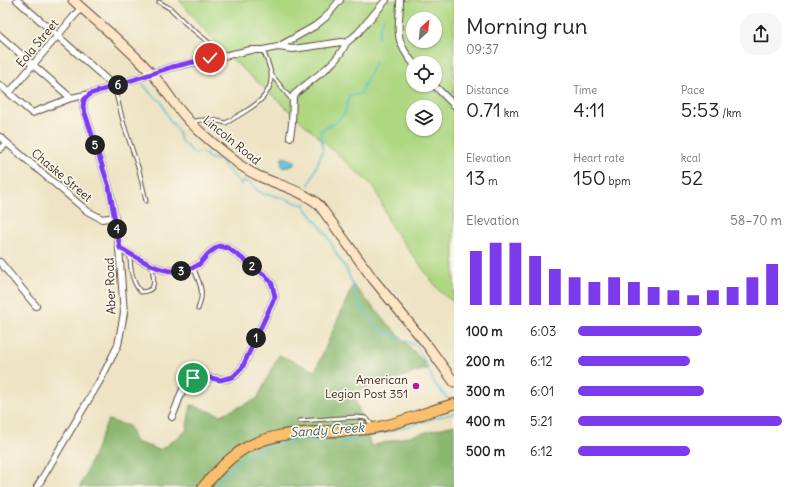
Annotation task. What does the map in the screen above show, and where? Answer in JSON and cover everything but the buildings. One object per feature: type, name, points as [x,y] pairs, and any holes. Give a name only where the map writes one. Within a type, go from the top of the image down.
[{"type":"main road","points":[[203,487],[235,454],[264,438],[287,433],[341,432],[375,428],[454,404]]},
{"type":"street","points":[[17,0],[114,86]]},
{"type":"street","name":"Lincoln Road","points":[[73,0],[153,74],[179,110],[190,122],[241,165],[268,181],[302,194],[313,200],[322,209],[454,382]]},
{"type":"street","points":[[0,85],[32,113],[71,98],[90,94],[191,62],[251,50],[263,50],[278,47],[315,26],[336,6],[340,0]]},
{"type":"street","points":[[290,137],[293,96],[334,60],[343,50],[346,43],[358,33],[386,0]]},
{"type":"street","points":[[400,0],[399,40],[408,56]]},
{"type":"street","name":"Eola Street","points":[[9,93],[81,8]]},
{"type":"street","points":[[0,36],[71,98]]},
{"type":"street","points":[[278,47],[293,49],[342,42],[346,43]]},
{"type":"street","points":[[441,92],[454,105]]},
{"type":"street","name":"Aber Road","points":[[37,487],[102,377],[118,344],[124,313],[120,248],[115,217],[109,187],[83,107],[84,100],[90,94]]},
{"type":"street","name":"Chaske Street","points":[[0,137],[87,211],[102,219],[115,217]]},
{"type":"street","points":[[0,149],[7,143]]},
{"type":"street","points":[[120,248],[152,266],[174,272],[187,271],[199,264],[209,253],[219,246],[228,248],[266,276],[272,284],[275,297],[242,368],[233,377],[220,380],[202,376],[193,378],[186,383],[172,417]]},
{"type":"street","points":[[0,262],[36,306]]},
{"type":"lane","points":[[159,2],[171,9],[185,23],[214,47],[218,57]]},
{"type":"lane","points":[[190,122],[202,119],[211,119],[226,123],[253,107],[266,95],[271,84],[271,74],[263,50]]},
{"type":"lane","points":[[271,74],[292,100]]},
{"type":"lane","points":[[114,86],[124,125],[139,170],[146,201]]},
{"type":"lane","points":[[130,254],[132,274],[140,292],[152,290],[154,286],[152,266]]},
{"type":"lane","points":[[193,267],[202,291],[202,299],[198,309]]},
{"type":"lane","points":[[299,421],[356,417],[366,418],[375,428]]},
{"type":"green space","points":[[179,0],[454,0],[454,302],[441,293],[391,226],[375,188],[223,51]]},
{"type":"green space","points":[[353,285],[429,368],[353,393],[371,446],[454,425],[454,487],[80,487],[108,420],[129,426],[136,442],[160,450],[186,431],[191,405],[221,415],[257,399],[279,355],[315,371]]},
{"type":"water","points":[[284,157],[295,161],[295,164],[283,168],[281,164],[282,158]]},
{"type":"waterway","points":[[378,38],[380,27],[384,18]]},
{"type":"waterway","points":[[309,185],[323,150],[320,131],[335,123],[345,113],[349,96],[360,94],[375,62]]},
{"type":"waterway","points":[[143,84],[151,94],[161,101],[169,119],[178,131],[181,141],[195,154],[200,152],[204,153],[209,158],[220,161],[241,184],[243,181],[250,183],[258,191],[264,194],[276,196],[303,205]]},
{"type":"waterway","points":[[305,203],[304,206],[327,235],[337,255],[347,270],[359,303],[378,329],[417,346],[435,384],[448,399]]},
{"type":"waterway","name":"Sandy Creek","points":[[213,487],[240,460],[272,444],[303,440],[348,441],[384,433],[454,413]]},
{"type":"place","name":"American Legion Post 351","points":[[416,386]]},
{"type":"route","points":[[193,378],[202,376],[220,380],[233,377],[242,368],[275,297],[272,284],[266,276],[228,248],[219,246],[209,253],[199,264],[187,271],[174,272],[157,268],[120,248],[109,187],[83,107],[84,100],[90,94],[172,67],[210,58]]}]
